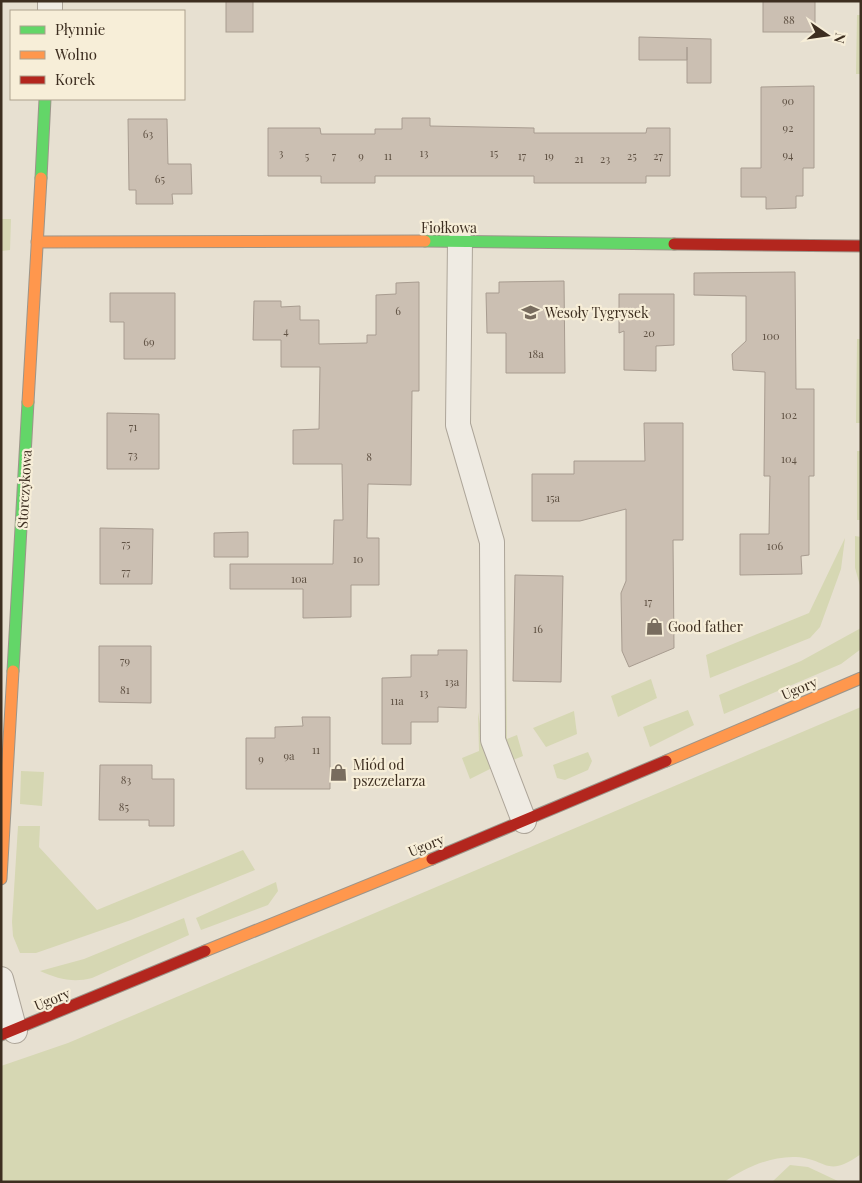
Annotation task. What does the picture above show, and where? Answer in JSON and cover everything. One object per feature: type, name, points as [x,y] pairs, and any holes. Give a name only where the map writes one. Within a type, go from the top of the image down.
[{"type":"street","name":"Storczykowa","points":[[1,879],[45,100]]},
{"type":"street","name":"Fiołkowa","points":[[37,242],[460,241],[861,246]]},
{"type":"street","points":[[460,241],[458,425],[492,542],[493,740],[524,821]]},
{"type":"street","name":"Ugory","points":[[8,1033],[524,821],[861,678]]},
{"type":"street","points":[[1,979],[8,1033]]},
{"type":"green space","points":[[857,15],[861,15],[861,74],[856,74]]},
{"type":"green space","points":[[1,219],[11,219],[10,250],[1,251]]},
{"type":"green space","points":[[857,339],[861,339],[861,423],[856,423]]},
{"type":"green space","points":[[857,451],[861,451],[861,520],[857,520]]},
{"type":"green space","points":[[855,536],[861,537],[861,589],[855,568]]},
{"type":"green space","points":[[845,538],[841,569],[820,627],[810,638],[710,678],[706,655],[809,613]]},
{"type":"green space","points":[[505,563],[507,739],[517,735],[523,756],[513,760],[504,740],[502,568]]},
{"type":"green space","points":[[861,628],[861,649],[841,664],[724,714],[719,695],[801,661]]},
{"type":"green space","points":[[651,679],[657,698],[618,717],[611,696]]},
{"type":"green space","points":[[861,707],[861,1154],[849,1161],[841,1165],[827,1166],[807,1158],[786,1157],[767,1161],[749,1168],[724,1182],[1,1182],[1,1066],[68,1043]]},
{"type":"green space","points":[[688,710],[694,725],[650,747],[643,727]]},
{"type":"green space","points":[[574,711],[577,734],[546,747],[533,728]]},
{"type":"green space","points":[[478,712],[484,748],[492,768],[470,779],[462,758],[479,751]]},
{"type":"green space","points":[[588,752],[592,761],[588,770],[565,780],[557,778],[553,765]]},
{"type":"green space","points":[[21,771],[44,772],[42,806],[20,804]]},
{"type":"green space","points":[[18,826],[40,826],[39,847],[97,910],[243,850],[255,870],[131,920],[36,953],[20,953],[13,936],[12,922]]},
{"type":"green space","points":[[276,882],[278,891],[268,905],[201,930],[196,918]]},
{"type":"green space","points":[[184,918],[189,935],[92,978],[66,979],[40,971],[84,959]]},
{"type":"green space","points":[[790,1165],[808,1167],[840,1182],[772,1182]]},
{"type":"building","points":[[226,1],[253,1],[253,32],[226,32]]},
{"type":"building","points":[[763,1],[815,1],[815,32],[763,32]]},
{"type":"building","points":[[639,37],[711,39],[711,83],[687,83],[687,60],[639,60]]},
{"type":"building","points":[[814,86],[814,168],[803,168],[803,196],[796,196],[796,208],[766,209],[766,197],[741,197],[741,168],[761,168],[761,87]]},
{"type":"building","points":[[402,118],[430,118],[430,126],[534,128],[534,133],[646,133],[647,128],[670,128],[670,176],[646,176],[646,183],[534,183],[534,176],[375,176],[375,183],[321,183],[321,176],[268,176],[268,128],[320,128],[321,134],[375,134],[375,129],[402,129]]},
{"type":"building","points":[[128,119],[167,119],[168,164],[191,164],[192,194],[172,194],[173,204],[136,204],[136,190],[129,190]]},
{"type":"building","points":[[795,272],[796,389],[814,389],[814,476],[809,476],[809,555],[801,556],[802,574],[740,575],[740,534],[769,534],[770,476],[764,476],[765,372],[733,370],[732,354],[746,341],[746,296],[694,295],[694,273]]},
{"type":"building","points":[[564,281],[565,373],[506,373],[506,333],[487,333],[486,293],[499,293],[499,282]]},
{"type":"building","points":[[419,282],[419,391],[412,391],[411,485],[368,484],[367,538],[379,538],[379,585],[351,585],[351,617],[303,618],[303,589],[230,589],[230,564],[333,564],[334,520],[343,520],[342,464],[293,464],[293,430],[319,429],[320,367],[281,367],[281,340],[253,340],[254,301],[281,301],[281,307],[300,306],[300,320],[319,320],[319,344],[367,343],[367,335],[376,335],[376,295],[396,294],[396,283]]},
{"type":"building","points":[[110,293],[175,293],[175,359],[124,359],[124,322],[110,322]]},
{"type":"building","points":[[619,294],[674,294],[674,345],[656,346],[656,371],[624,370],[624,331],[619,333]]},
{"type":"building","points":[[107,413],[159,414],[159,469],[107,469]]},
{"type":"building","points":[[644,423],[683,423],[683,540],[673,540],[674,648],[629,667],[622,651],[621,593],[626,581],[626,509],[580,521],[532,521],[532,474],[574,474],[574,461],[645,461]]},
{"type":"building","points":[[100,528],[153,529],[152,584],[100,584]]},
{"type":"building","points":[[248,532],[248,557],[214,557],[214,533]]},
{"type":"building","points":[[515,575],[563,576],[561,682],[513,681]]},
{"type":"building","points":[[99,646],[151,646],[151,703],[99,702]]},
{"type":"building","points":[[438,650],[467,650],[466,708],[438,707],[438,722],[411,722],[411,744],[382,744],[382,678],[411,677],[411,655],[438,655]]},
{"type":"building","points":[[302,717],[330,717],[330,789],[246,789],[246,738],[275,738],[275,727],[303,726]]},
{"type":"building","points":[[100,765],[152,765],[152,779],[174,779],[174,826],[149,826],[149,820],[99,820]]},
{"type":"traffic: fast","points":[[41,178],[45,100]]},
{"type":"traffic: fast","points":[[425,241],[674,244]]},
{"type":"traffic: fast","points":[[13,671],[28,402]]},
{"type":"traffic: slow","points":[[28,402],[41,178]]},
{"type":"traffic: slow","points":[[37,242],[425,241]]},
{"type":"traffic: slow","points":[[1,879],[13,671]]},
{"type":"traffic: slow","points":[[666,761],[861,678]]},
{"type":"traffic: slow","points":[[205,951],[432,859]]},
{"type":"traffic: jam","points":[[674,244],[861,246]]},
{"type":"traffic: jam","points":[[432,859],[666,761]]},
{"type":"traffic: jam","points":[[1,1035],[205,951]]},
{"type":"place","name":"Wesoły Tygrysek","points":[[531,312]]},
{"type":"place","name":"Good father","points":[[654,626]]},
{"type":"place","name":"Miód od pszczelarza","points":[[339,772]]}]
